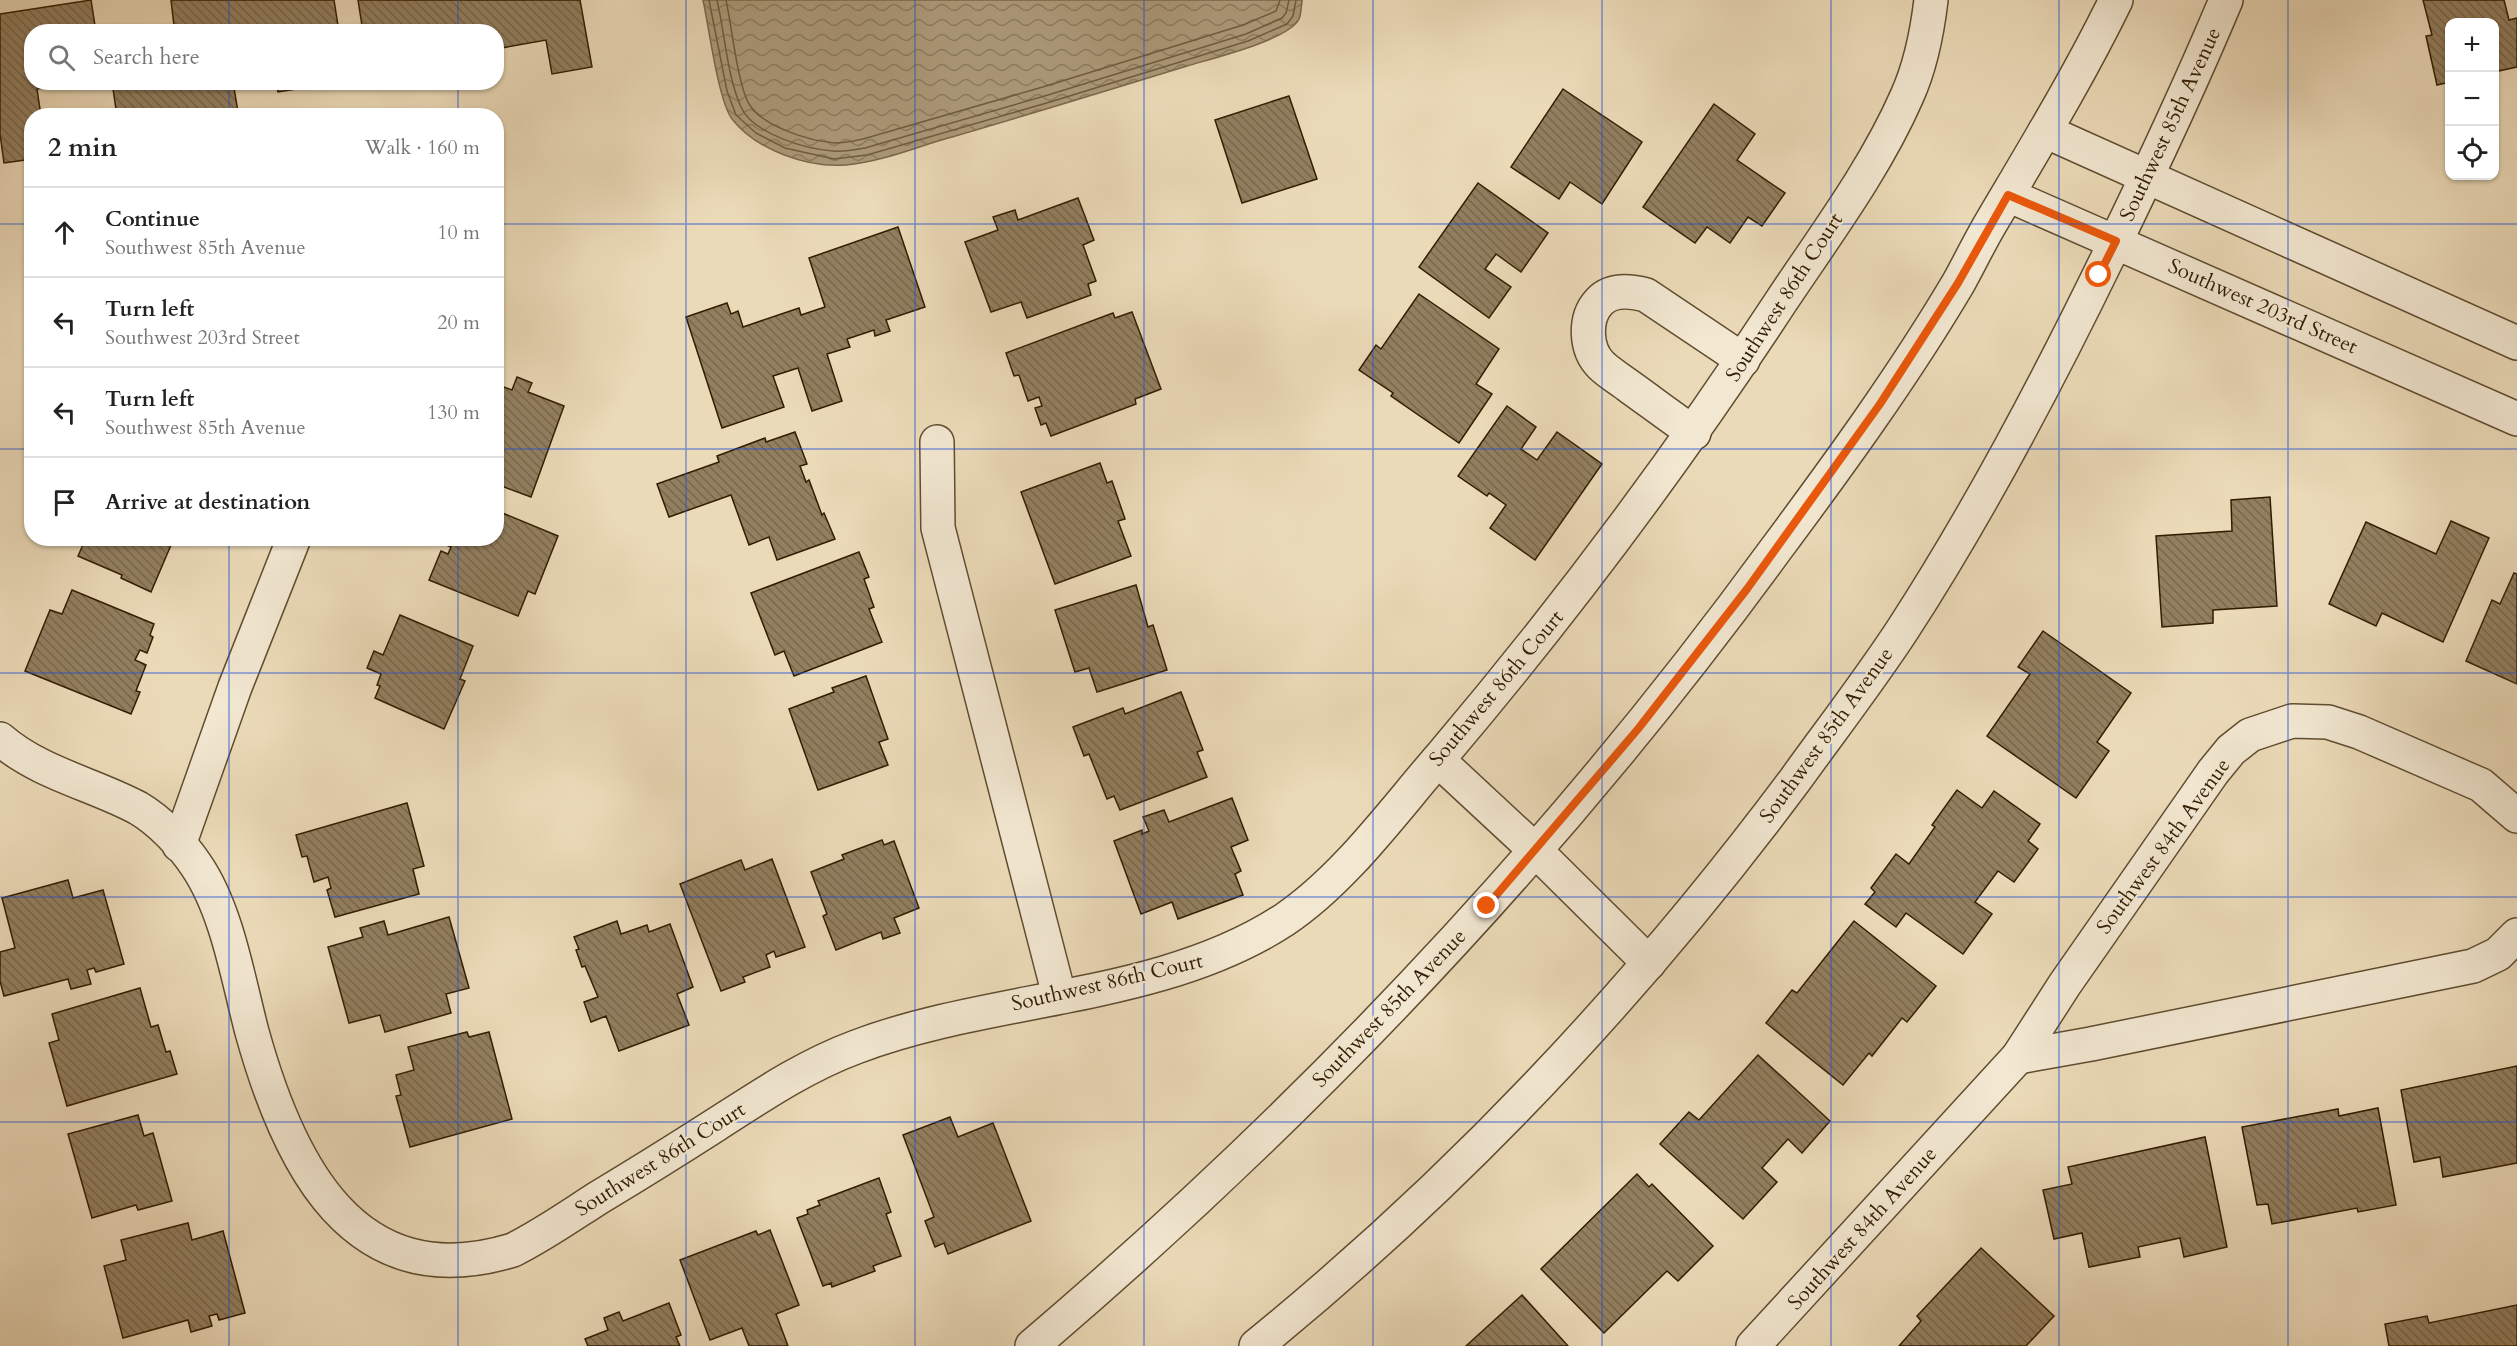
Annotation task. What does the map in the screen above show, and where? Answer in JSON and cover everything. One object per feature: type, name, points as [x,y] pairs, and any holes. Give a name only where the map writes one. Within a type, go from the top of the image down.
[{"type":"street","name":"Southwest 86th Court","points":[[0,739],[39,765],[140,809],[159,823],[196,865],[211,891],[224,928],[253,1036],[291,1142],[328,1200],[352,1224],[380,1244],[405,1255],[458,1260],[493,1256],[513,1250],[773,1087],[832,1056],[894,1033],[992,1008],[1189,966],[1244,942],[1284,920],[1310,901],[1381,828],[1541,636],[1694,433],[1842,210],[1882,144],[1918,70],[1928,32],[1931,0]]},
{"type":"street","name":"Southwest 85th Avenue","points":[[1032,1346],[1164,1230],[1292,1108],[1412,987],[1536,851],[1681,675],[1817,493],[1918,346],[1958,283],[2045,131],[2116,0]]},
{"type":"street","name":"Southwest 85th Avenue","points":[[1256,1346],[1332,1282],[1439,1184],[1569,1053],[1649,963],[1744,848],[1844,713],[1903,628],[1996,472],[2065,346],[2148,176],[2226,0]]},
{"type":"street","points":[[2045,131],[2517,343]]},
{"type":"street","name":"Southwest 203rd Street","points":[[2008,195],[2517,419]]},
{"type":"street","points":[[1694,433],[1600,364],[1590,346],[1588,330],[1593,309],[1602,299],[1615,293],[1633,291],[1646,295],[1743,360]]},
{"type":"street","points":[[937,442],[938,528],[1059,995]]},
{"type":"street","points":[[179,844],[235,687],[291,546]]},
{"type":"street","name":"Southwest 84th Avenue","points":[[1759,1344],[2018,1057],[2065,984],[2213,772],[2231,750],[2250,735],[2292,721],[2328,722],[2359,732],[2481,785],[2517,816]]},
{"type":"street","points":[[1438,759],[1536,851],[1649,963]]},
{"type":"street","points":[[2018,1057],[2464,968],[2498,954],[2517,936]]},
{"type":"water","points":[[703,0],[1302,0],[1302,2],[1300,17],[1292,27],[1248,48],[886,157],[846,165],[831,165],[784,155],[755,140],[732,119],[718,80]]},
{"type":"building","points":[[91,0],[95,24],[24,24],[24,90],[37,90],[40,108],[24,108],[24,160],[4,163],[0,134],[0,14]]},
{"type":"building","points":[[171,0],[334,0],[338,24],[174,24]]},
{"type":"building","points":[[358,0],[580,0],[592,67],[552,74],[546,40],[504,48],[504,24],[362,24]]},
{"type":"building","points":[[2423,0],[2504,0],[2509,20],[2517,18],[2517,67],[2499,71],[2499,18],[2445,18],[2445,83],[2437,85],[2426,36],[2432,35]]},
{"type":"building","points":[[1563,89],[1642,142],[1602,204],[1570,182],[1559,199],[1511,167]]},
{"type":"building","points":[[113,90],[234,90],[237,108],[116,108]]},
{"type":"building","points":[[1289,96],[1317,179],[1242,203],[1215,120]]},
{"type":"building","points":[[1714,104],[1755,134],[1737,160],[1785,193],[1762,226],[1748,217],[1730,243],[1707,227],[1695,243],[1643,207]]},
{"type":"building","points":[[1478,183],[1548,233],[1521,272],[1496,254],[1485,269],[1511,287],[1489,318],[1419,267]]},
{"type":"building","points":[[1078,198],[1094,240],[1083,245],[1096,281],[1088,284],[1091,295],[1027,318],[1021,302],[991,312],[965,242],[998,230],[993,217],[1015,210],[1018,220]]},
{"type":"building","points":[[898,227],[925,307],[886,320],[890,331],[875,336],[874,330],[847,339],[850,347],[827,354],[842,401],[812,411],[798,368],[773,376],[784,407],[722,428],[686,317],[727,303],[731,314],[738,311],[743,327],[799,308],[801,315],[825,307],[809,258]]},
{"type":"building","points":[[1419,294],[1499,349],[1476,384],[1492,394],[1459,443],[1391,396],[1393,393],[1359,370],[1376,345],[1381,349]]},
{"type":"building","points":[[1132,312],[1161,389],[1135,399],[1136,404],[1051,436],[1046,423],[1041,425],[1035,408],[1042,406],[1039,397],[1028,401],[1019,375],[1014,376],[1006,353],[1113,313],[1115,318]]},
{"type":"building","points":[[517,377],[532,383],[528,392],[564,406],[531,497],[504,487],[504,387],[512,390]]},
{"type":"building","points":[[1507,406],[1536,427],[1521,449],[1537,460],[1557,432],[1602,464],[1535,560],[1490,528],[1506,505],[1489,493],[1487,496],[1458,476]]},
{"type":"building","points":[[795,432],[807,464],[800,466],[806,482],[809,480],[822,515],[824,513],[835,539],[777,560],[769,537],[749,545],[731,495],[669,517],[657,484],[719,462],[717,456],[765,438],[766,442]]},
{"type":"building","points":[[1100,463],[1107,483],[1112,481],[1125,519],[1118,521],[1131,556],[1055,584],[1021,492]]},
{"type":"building","points":[[2270,497],[2277,606],[2213,610],[2213,623],[2162,627],[2156,536],[2232,531],[2231,500]]},
{"type":"building","points":[[504,514],[558,536],[535,594],[528,591],[518,616],[429,580],[441,551],[448,554],[451,547],[449,546],[504,546]]},
{"type":"building","points":[[2451,521],[2489,538],[2443,642],[2382,613],[2376,626],[2329,604],[2366,522],[2436,554]]},
{"type":"building","points":[[82,546],[171,546],[151,592],[121,578],[122,575],[78,556]]},
{"type":"building","points":[[859,552],[869,577],[864,579],[874,607],[869,609],[882,642],[794,676],[784,651],[775,655],[751,593]]},
{"type":"building","points":[[2514,573],[2517,574],[2517,684],[2466,661],[2492,600],[2500,604]]},
{"type":"building","points":[[1136,585],[1148,627],[1153,625],[1167,670],[1097,692],[1089,668],[1075,672],[1055,610]]},
{"type":"building","points":[[72,590],[154,624],[150,635],[153,637],[147,653],[140,650],[135,660],[146,665],[136,691],[140,692],[131,714],[25,671],[50,610],[62,614]]},
{"type":"building","points":[[400,615],[473,646],[460,679],[465,681],[444,729],[375,698],[380,686],[377,685],[381,674],[367,668],[374,651],[383,655]]},
{"type":"building","points":[[2043,631],[2131,693],[2097,742],[2109,751],[2076,798],[1987,736],[2030,674],[2018,667]]},
{"type":"building","points":[[866,676],[888,739],[879,742],[888,765],[818,790],[789,709],[834,692],[832,688]]},
{"type":"building","points":[[1181,692],[1203,750],[1197,752],[1207,777],[1120,810],[1114,796],[1107,799],[1089,754],[1084,756],[1073,727],[1123,708],[1125,714]]},
{"type":"building","points":[[1957,790],[1982,808],[1994,791],[2040,824],[2028,841],[2038,849],[2014,882],[1998,871],[1975,902],[1992,914],[1963,954],[1906,913],[1896,927],[1865,904],[1875,892],[1871,888],[1896,854],[1909,864],[1935,827],[1932,825]]},
{"type":"building","points":[[1232,798],[1248,840],[1231,847],[1241,871],[1235,874],[1243,895],[1178,919],[1172,902],[1141,914],[1114,841],[1142,830],[1142,834],[1149,831],[1143,817],[1164,810],[1169,822]]},
{"type":"building","points":[[407,803],[424,866],[413,869],[419,894],[335,917],[327,890],[331,888],[328,877],[314,882],[307,856],[302,857],[296,835]]},
{"type":"building","points":[[882,840],[884,845],[894,841],[919,908],[894,918],[900,933],[883,939],[881,932],[836,950],[823,916],[827,914],[811,872],[844,859],[842,855]]},
{"type":"building","points":[[772,859],[805,947],[776,957],[774,951],[766,955],[770,967],[743,977],[745,982],[721,991],[680,884],[741,860],[745,870]]},
{"type":"building","points":[[68,880],[73,898],[103,890],[124,964],[96,972],[94,968],[87,970],[91,984],[71,989],[68,979],[4,996],[0,981],[0,952],[15,948],[2,898]]},
{"type":"building","points":[[449,917],[469,988],[446,994],[451,1013],[385,1032],[380,1015],[349,1023],[328,947],[363,937],[360,928],[384,921],[388,935]]},
{"type":"building","points":[[617,921],[621,934],[647,925],[649,932],[670,924],[693,987],[677,994],[689,1025],[619,1051],[606,1016],[591,1022],[584,1002],[598,997],[585,966],[582,967],[574,937]]},
{"type":"building","points":[[1854,921],[1936,986],[1907,1022],[1902,1018],[1872,1056],[1869,1053],[1843,1085],[1766,1023],[1792,990],[1797,993]]},
{"type":"building","points":[[140,988],[151,1027],[158,1025],[166,1052],[170,1051],[177,1074],[67,1106],[49,1043],[59,1040],[52,1014]]},
{"type":"building","points":[[467,1032],[469,1037],[489,1032],[512,1119],[410,1147],[396,1096],[401,1095],[396,1075],[414,1070],[408,1047]]},
{"type":"building","points":[[1758,1055],[1830,1121],[1802,1153],[1788,1139],[1762,1168],[1777,1182],[1743,1219],[1660,1144],[1689,1112],[1699,1120]]},
{"type":"building","points":[[2517,1066],[2517,1163],[2443,1177],[2440,1157],[2414,1162],[2401,1090]]},
{"type":"building","points":[[2378,1108],[2396,1205],[2358,1212],[2357,1208],[2272,1224],[2268,1204],[2257,1205],[2242,1127],[2338,1109],[2339,1116]]},
{"type":"building","points":[[138,1115],[144,1136],[153,1133],[172,1201],[138,1210],[136,1205],[92,1218],[68,1134]]},
{"type":"building","points":[[950,1117],[958,1137],[993,1123],[1031,1221],[948,1254],[944,1243],[935,1247],[925,1221],[934,1217],[903,1135]]},
{"type":"building","points":[[2205,1137],[2227,1247],[2184,1257],[2180,1238],[2138,1247],[2140,1257],[2089,1267],[2082,1233],[2054,1239],[2043,1190],[2072,1184],[2068,1167]]},
{"type":"building","points":[[1637,1174],[1649,1187],[1652,1184],[1713,1246],[1678,1281],[1667,1271],[1604,1333],[1541,1269]]},
{"type":"building","points":[[879,1178],[891,1212],[886,1214],[901,1256],[873,1266],[875,1271],[832,1287],[831,1283],[823,1286],[797,1218],[808,1214],[807,1210],[820,1205],[818,1201]]},
{"type":"building","points":[[188,1223],[192,1240],[223,1231],[245,1313],[219,1320],[217,1314],[209,1316],[212,1326],[191,1332],[188,1320],[123,1338],[104,1266],[126,1260],[121,1240]]},
{"type":"building","points":[[770,1230],[799,1305],[776,1314],[788,1346],[749,1346],[742,1328],[710,1340],[680,1260],[756,1231],[758,1235]]},
{"type":"building","points":[[1981,1248],[2054,1316],[2026,1346],[1899,1346],[1921,1321],[1917,1316]]},
{"type":"building","points":[[1522,1295],[1568,1346],[1466,1346]]},
{"type":"building","points":[[669,1303],[681,1335],[676,1337],[680,1346],[588,1346],[585,1339],[608,1330],[604,1318],[619,1312],[623,1321]]},
{"type":"building","points":[[2517,1305],[2517,1346],[2389,1346],[2385,1324],[2427,1316],[2429,1323]]},
{"type":"route","points":[[1487,906],[1638,729],[1747,589],[1880,404],[1958,283],[2008,195],[2116,241],[2099,275]]}]
